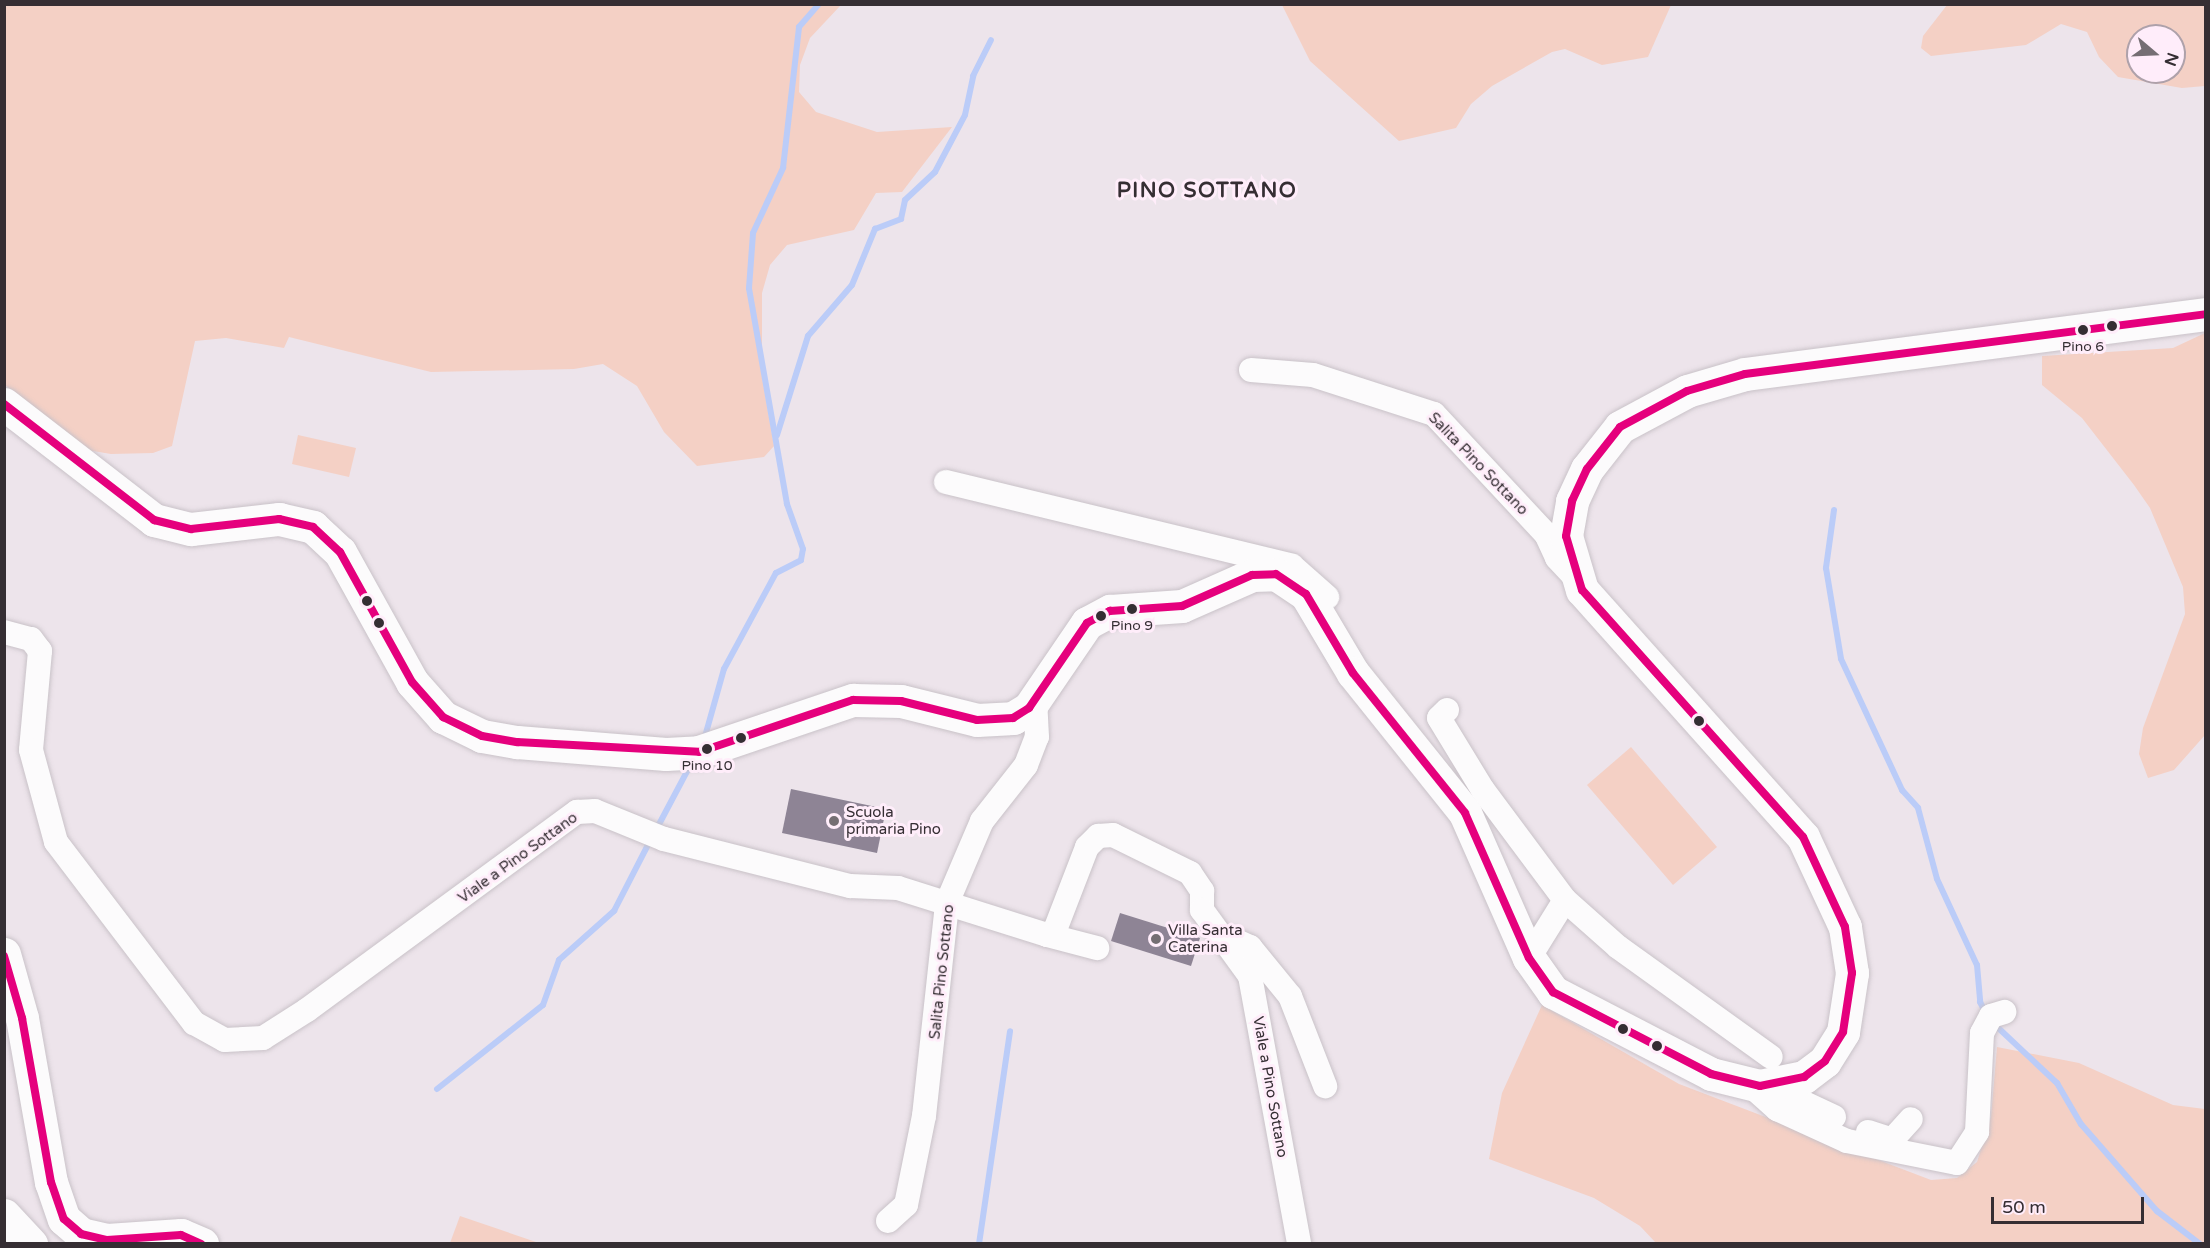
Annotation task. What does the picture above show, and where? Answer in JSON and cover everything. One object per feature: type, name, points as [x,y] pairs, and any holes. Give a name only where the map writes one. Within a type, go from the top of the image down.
[{"type":"street","points":[[4,404],[144,514],[164,524],[191,529],[279,519],[314,527],[340,552],[412,682],[443,717],[482,736],[666,754],[720,747],[853,699],[902,701],[986,721],[1013,718],[1035,700],[1076,634],[1110,611],[1182,606],[1263,574],[1299,587],[1323,621],[1353,673],[1465,813],[1529,958],[1553,992],[1711,1074],[1804,1077],[1825,1061],[1843,1032],[1851,1001],[1845,927],[1829,886],[1803,837],[1574,574],[1566,536],[1572,501],[1587,469],[1620,427],[1688,392],[1745,374],[2205,314]]},
{"type":"street","name":"Salita Pino Sottano","points":[[1251,370],[1313,375],[1434,414],[1546,534],[1557,558],[1574,574]]},
{"type":"street","points":[[946,482],[1302,572],[1328,599],[1330,609],[1323,621]]},
{"type":"street","name":"Viale a Pino Sottano","points":[[4,632],[31,639],[40,651],[31,750],[56,842],[194,1023],[225,1040],[263,1038],[307,1010],[577,812],[595,811],[664,839],[850,886],[898,888],[1047,935],[1055,930],[1087,847],[1098,836],[1113,835],[1190,873],[1202,891],[1202,910],[1250,976],[1299,1244]]},
{"type":"street","name":"Salita Pino Sottano","points":[[888,1221],[906,1205],[924,1116],[947,903],[982,821],[1026,765],[1037,737],[1035,700]]},
{"type":"street","points":[[1447,710],[1439,718],[1483,790],[1565,900],[1618,947],[1767,1075],[1812,1108],[1882,1138],[1898,1137],[1911,1119]]},
{"type":"street","points":[[1529,958],[1565,900]]},
{"type":"street","points":[[1047,935],[1097,948]]},
{"type":"street","points":[[1224,938],[1250,947],[1290,996],[1325,1086]]},
{"type":"street","points":[[4,954],[22,1018],[51,1182],[64,1219],[81,1234],[107,1240],[181,1235],[202,1244]]},
{"type":"street","points":[[1767,1075],[1777,1109],[1847,1141],[1957,1163],[1977,1132],[1982,1033],[1991,1016],[2004,1012]]},
{"type":"street","points":[[4,1215],[31,1244]]},
{"type":"shaded area","points":[[4,5],[841,5],[810,38],[800,65],[799,92],[816,112],[877,132],[952,127],[902,192],[876,193],[854,230],[787,245],[770,265],[762,293],[762,377],[774,446],[764,457],[697,466],[664,432],[637,386],[603,364],[574,369],[431,372],[289,337],[284,348],[226,338],[195,341],[172,446],[153,453],[111,454],[87,450],[5,385]]},
{"type":"shaded area","points":[[1282,5],[1671,5],[1648,57],[1602,65],[1565,49],[1552,52],[1492,86],[1471,104],[1456,128],[1399,141],[1310,61]]},
{"type":"shaded area","points":[[1947,5],[2205,5],[2205,86],[2182,88],[2159,84],[2186,84],[2186,24],[2126,24],[2126,78],[2118,77],[2099,57],[2087,32],[2061,24],[2026,45],[1931,56],[1921,48],[1923,36]]},
{"type":"shaded area","points":[[2205,333],[2205,735],[2174,770],[2148,778],[2139,754],[2143,728],[2185,614],[2183,587],[2150,508],[2134,485],[2082,418],[2042,385],[2042,356],[2173,348]]},
{"type":"shaded area","points":[[298,435],[356,448],[349,477],[292,464]]},
{"type":"shaded area","points":[[1631,747],[1717,847],[1673,885],[1587,785]]},
{"type":"shaded area","points":[[1542,1005],[1679,1084],[1931,1180],[1957,1178],[1977,1162],[1991,1117],[1997,1047],[2079,1063],[2173,1105],[2205,1109],[2205,1243],[1656,1243],[1640,1226],[1594,1198],[1489,1159],[1502,1093]]},
{"type":"shaded area","points":[[460,1216],[539,1243],[450,1243]]},
{"type":"building","name":"Scuola primaria Pino","points":[[791,789],[886,809],[877,853],[782,833]]},
{"type":"building","name":"Villa Santa Caterina","points":[[1120,913],[1200,938],[1191,966],[1111,941]]},
{"type":"waterway","points":[[704,740],[724,669],[776,573],[801,560],[803,549],[787,504],[749,288],[753,233],[783,168],[799,27],[819,4]]},
{"type":"waterway","points":[[777,435],[808,336],[852,285],[875,229],[901,219],[905,200],[935,172],[965,115],[973,76],[991,40]]},
{"type":"waterway","points":[[1834,510],[1826,568],[1841,659],[1902,790],[1918,808],[1937,879],[1977,965],[1980,1002],[1987,1015]]},
{"type":"waterway","points":[[656,830],[692,762]]},
{"type":"waterway","points":[[437,1089],[543,1005],[559,960],[614,911],[651,839]]},
{"type":"waterway","points":[[1993,1023],[2057,1083],[2081,1124],[2157,1211],[2200,1244]]},
{"type":"waterway","points":[[979,1244],[1010,1031]]},
{"type":"transit line","points":[[4,404],[154,520],[191,529],[279,519],[313,527],[340,552],[412,682],[443,717],[482,736],[517,742],[699,752],[853,700],[901,701],[977,720],[1013,718],[1029,708],[1087,623],[1110,611],[1182,606],[1252,575],[1276,574],[1306,594],[1353,673],[1465,813],[1529,958],[1553,992],[1711,1074],[1760,1086],[1804,1077],[1825,1061],[1843,1032],[1852,973],[1845,927],[1803,837],[1582,590],[1566,536],[1572,501],[1587,469],[1620,427],[1687,391],[1745,374],[2206,314]]},
{"type":"transit line","points":[[4,956],[22,1018],[51,1182],[64,1219],[81,1234],[107,1240],[181,1235],[201,1244]]},
{"type":"place","name":"Pino 6","points":[[2083,330]]},
{"type":"place","name":"Pino 9","points":[[1132,609]]},
{"type":"place","name":"Pino 10","points":[[707,749]]},
{"type":"place","name":"Scuola primaria Pino","points":[[834,821]]},
{"type":"place","name":"Villa Santa Caterina","points":[[1156,939]]},
{"type":"district","name":"PINO SOTTANO","points":[[1207,191]]}]
